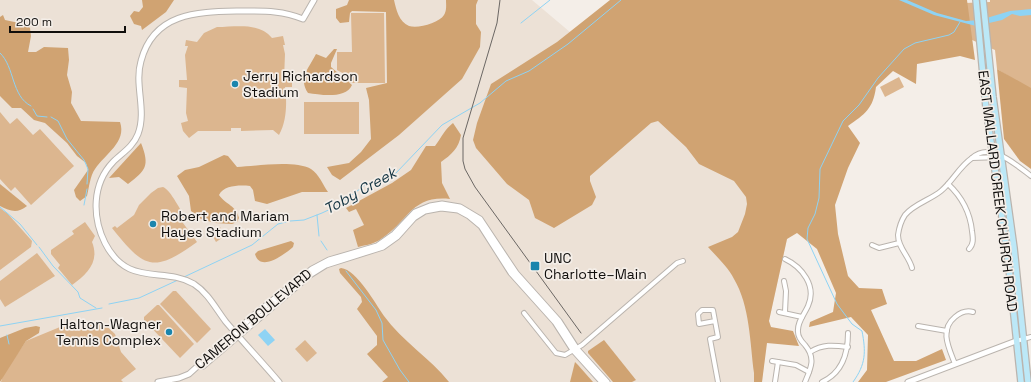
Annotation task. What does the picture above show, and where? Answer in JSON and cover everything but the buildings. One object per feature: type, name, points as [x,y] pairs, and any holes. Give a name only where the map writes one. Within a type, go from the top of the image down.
[{"type":"main road","name":"EAST MALLARD CREEK CHURCH ROAD","points":[[976,1],[993,155],[1008,259],[1021,382]]},
{"type":"main road","name":"EAST MALLARD CREEK CHURCH ROAD","points":[[984,1],[986,33],[1014,248],[1028,382]]},
{"type":"street","points":[[280,382],[236,333],[204,293],[194,284],[181,279],[137,272],[117,259],[103,237],[96,209],[98,191],[105,173],[112,163],[133,144],[139,131],[142,114],[138,74],[141,59],[146,46],[164,26],[187,15],[208,12],[274,11],[288,13],[303,19],[314,0]]},
{"type":"street","points":[[912,268],[910,261],[899,243],[899,229],[906,215],[941,191],[962,165],[984,151],[1001,157],[1031,176]]},
{"type":"street","points":[[948,184],[960,197],[970,215],[973,241],[969,249]]},
{"type":"street","name":"CAMERON BOULEVARD","points":[[158,382],[187,375],[236,333],[310,275],[326,265],[383,247],[397,237],[414,218],[432,209],[455,209],[472,218],[482,228],[510,268],[602,382]]},
{"type":"street","points":[[872,245],[879,248],[899,243]]},
{"type":"street","points":[[785,259],[799,268],[810,286],[809,302],[798,326],[798,333],[810,352],[812,362],[804,382]]},
{"type":"street","points":[[524,313],[558,354],[563,356],[575,350],[626,309],[676,264],[683,261]]},
{"type":"street","points":[[784,281],[786,291],[785,312]]},
{"type":"street","points":[[715,321],[700,324],[698,314],[702,310],[713,310],[718,337],[710,339],[718,382]]},
{"type":"street","points":[[955,364],[947,344],[947,331],[956,316],[968,311],[973,312]]},
{"type":"street","points":[[779,312],[785,312],[802,317]]},
{"type":"street","points":[[918,326],[947,331]]},
{"type":"street","name":"CAMERON BOULEVARD","points":[[173,382],[184,380],[192,376],[236,333]]},
{"type":"street","points":[[822,382],[832,376],[841,367],[848,347],[848,333]]},
{"type":"street","points":[[908,382],[1031,336]]},
{"type":"street","points":[[810,352],[823,346],[834,345],[848,347]]},
{"type":"street","name":"CAMERON BOULEVARD","points":[[575,350],[607,382]]},
{"type":"street","points":[[772,361],[796,365],[809,372]]},
{"type":"street","points":[[775,382],[778,362]]},
{"type":"shaded area","points":[[0,0],[532,0],[698,140],[787,239],[769,321],[762,382],[0,382]]},
{"type":"shaded area","points":[[142,0],[174,0],[166,12],[142,30],[141,26],[134,24],[130,16],[134,11],[139,12],[143,7]]},
{"type":"shaded area","points":[[349,0],[394,0],[397,11],[403,22],[409,26],[418,27],[438,21],[446,11],[446,0],[478,0],[476,5],[476,24],[481,32],[480,47],[462,79],[399,135],[340,180],[332,175],[327,167],[349,163],[361,152],[371,139],[369,100],[366,88],[387,83],[386,12],[352,11],[350,13],[349,22],[340,23],[336,18],[336,9],[347,5]]},
{"type":"shaded area","points":[[610,0],[967,0],[975,60],[960,56],[917,64],[916,84],[893,71],[876,87],[873,101],[870,106],[864,114],[848,126],[860,143],[848,168],[835,205],[838,234],[848,276],[859,288],[882,289],[887,304],[871,310],[894,361],[916,361],[942,349],[946,360],[886,382],[858,382],[867,370],[868,335],[851,317],[809,327],[810,322],[833,312],[836,293],[817,249],[797,233],[787,239],[769,321],[771,327],[793,331],[799,346],[767,343],[762,382],[754,382],[750,337],[743,301],[729,270],[708,247],[732,237],[738,232],[745,214],[747,204],[746,197],[734,181],[699,164],[686,147],[658,121],[651,123],[590,176],[590,181],[596,197],[592,205],[554,228],[535,218],[529,200],[507,184],[476,148],[473,140],[477,123],[491,84],[557,42]]},
{"type":"shaded area","points":[[956,0],[965,3],[990,2],[990,0],[1031,0],[1031,90],[997,69],[995,50],[956,33]]},
{"type":"shaded area","points":[[351,13],[384,13],[385,83],[348,83],[348,76],[337,70],[337,52],[352,52]]},
{"type":"shaded area","points":[[3,15],[5,20],[24,24],[30,28],[31,36],[28,52],[36,52],[44,47],[68,48],[69,60],[67,75],[72,92],[71,103],[81,121],[120,122],[121,129],[118,142],[93,172],[87,196],[80,201],[76,197],[74,190],[88,170],[86,163],[77,156],[67,143],[45,123],[34,120],[21,108],[12,108],[0,96],[0,17]]},
{"type":"shaded area","name":"Jerry Richardson Stadium","points":[[247,26],[261,30],[272,38],[283,36],[285,45],[283,45],[285,54],[284,79],[292,79],[292,87],[285,87],[286,111],[284,124],[279,135],[273,130],[241,131],[241,128],[231,128],[231,131],[198,131],[189,138],[183,131],[181,123],[188,121],[186,113],[187,88],[179,87],[179,80],[187,80],[185,55],[188,46],[185,46],[186,40],[197,42],[204,33],[217,27]]},
{"type":"shaded area","points":[[334,49],[337,49],[331,63],[331,67],[352,85],[349,89],[339,94],[326,95],[308,93],[305,88],[304,78],[316,54],[326,58]]},
{"type":"shaded area","points":[[997,69],[1031,88],[1031,169],[1020,161],[1004,139]]},
{"type":"shaded area","points":[[899,77],[904,87],[885,97],[880,87]]},
{"type":"shaded area","points":[[304,102],[359,102],[359,134],[304,134]]},
{"type":"shaded area","points":[[0,112],[10,124],[17,118],[33,135],[40,129],[74,166],[31,205],[15,187],[11,191],[0,179]]},
{"type":"shaded area","points":[[453,123],[461,135],[460,140],[454,151],[441,162],[442,183],[450,199],[437,199],[418,205],[381,239],[358,247],[353,230],[364,225],[356,209],[349,212],[346,208],[392,183],[411,170],[426,146],[435,146],[445,131]]},
{"type":"shaded area","points":[[141,143],[146,162],[145,167],[139,175],[128,184],[119,177],[109,178]]},
{"type":"shaded area","points":[[224,155],[228,156],[237,167],[275,164],[304,166],[311,169],[316,174],[328,192],[302,192],[267,204],[255,201],[253,190],[250,186],[228,187],[219,195],[236,210],[239,218],[237,222],[232,224],[215,223],[201,219],[191,211],[189,196],[177,176],[185,170],[199,167]]},
{"type":"shaded area","points":[[0,184],[27,206],[23,209],[14,211],[0,206]]},
{"type":"shaded area","name":"Robert and Mariam Hayes Stadium","points":[[163,187],[169,192],[176,202],[187,220],[183,223],[197,242],[170,259],[159,262],[150,262],[133,252],[112,228],[115,226],[117,228],[134,215],[139,205],[151,193],[158,188]]},
{"type":"shaded area","points":[[0,208],[8,214],[32,241],[31,247],[0,270]]},
{"type":"shaded area","points":[[85,222],[95,236],[92,242],[94,249],[93,261],[87,272],[72,285],[58,268],[60,265],[51,254],[51,250],[74,234],[72,231]]},
{"type":"shaded area","points":[[220,227],[225,236],[216,242],[211,233]]},
{"type":"shaded area","points":[[291,241],[294,243],[293,247],[273,260],[262,262],[255,254],[258,251]]},
{"type":"shaded area","points":[[37,253],[55,276],[5,307],[0,299],[0,281]]},
{"type":"shaded area","points":[[341,268],[347,270],[359,281],[391,325],[449,382],[382,382],[388,377],[367,354],[377,345],[377,336],[357,309],[362,302],[361,297],[340,273],[339,269]]},
{"type":"shaded area","name":"Halton-Wagner Tennis Complex","points":[[173,291],[176,291],[211,329],[197,343],[160,304]]},
{"type":"shaded area","name":"Halton-Wagner Tennis Complex","points":[[157,305],[159,305],[194,344],[180,358],[144,320],[144,317]]},
{"type":"shaded area","points":[[101,321],[115,334],[121,352],[136,369],[121,380],[123,382],[1,382],[3,375],[26,341],[60,327]]},
{"type":"shaded area","points":[[36,326],[40,327],[39,333],[26,341],[0,382],[0,338],[25,328]]},
{"type":"shaded area","points":[[305,340],[317,353],[307,362],[295,349]]},
{"type":"shaded area","points":[[604,340],[636,380],[632,382],[613,382],[588,353],[588,351]]},
{"type":"shaded area","points":[[575,362],[578,365],[593,382],[570,382]]},
{"type":"water","points":[[899,0],[907,0],[937,13],[966,21],[980,20],[1010,11],[1031,9],[1031,15],[1020,16],[1012,14],[1002,20],[976,26],[934,15]]},
{"type":"water","points":[[265,329],[275,340],[268,346],[258,335]]},
{"type":"waterway","points":[[521,23],[550,0]]},
{"type":"waterway","name":"Toby Creek","points":[[184,277],[252,245],[278,224],[304,220],[322,213],[337,206],[368,183],[396,173],[442,125],[480,103],[506,81],[529,71],[568,44],[621,0]]},
{"type":"waterway","points":[[853,382],[864,358],[862,331],[852,324],[837,304],[807,239],[808,228],[815,214],[819,198],[820,169],[843,121],[859,105],[878,78],[904,49],[915,43],[949,35],[954,32],[960,22]]},
{"type":"waterway","points":[[0,53],[5,59],[16,89],[31,106]]},
{"type":"waterway","points":[[33,109],[37,116],[47,117]]},
{"type":"waterway","points":[[51,117],[58,121],[67,139],[84,160],[88,169],[87,184]]},
{"type":"waterway","points":[[84,205],[87,189]]},
{"type":"waterway","points":[[0,207],[20,224],[37,245]]},
{"type":"waterway","points":[[317,215],[319,236]]},
{"type":"waterway","points":[[321,241],[327,250]]},
{"type":"waterway","points":[[39,247],[53,266],[78,292],[80,298],[96,308]]},
{"type":"waterway","points":[[346,271],[376,310],[382,323],[383,340],[400,370],[409,382]]},
{"type":"waterway","name":"Toby Creek","points":[[109,304],[139,298],[178,280]]},
{"type":"waterway","name":"Toby Creek","points":[[0,326],[102,308]]},
{"type":"waterway","points":[[7,335],[9,344]]},
{"type":"tram line","points":[[500,0],[497,23],[463,138],[463,161],[465,169],[475,187],[581,333]]},
{"type":"place","name":"Jerry Richardson Stadium","points":[[235,84]]},
{"type":"place","name":"Robert and Mariam Hayes Stadium","points":[[153,224]]},
{"type":"place","name":"UNC Charlotte–Main","points":[[535,266]]},
{"type":"place","name":"Halton-Wagner Tennis Complex","points":[[169,332]]}]
